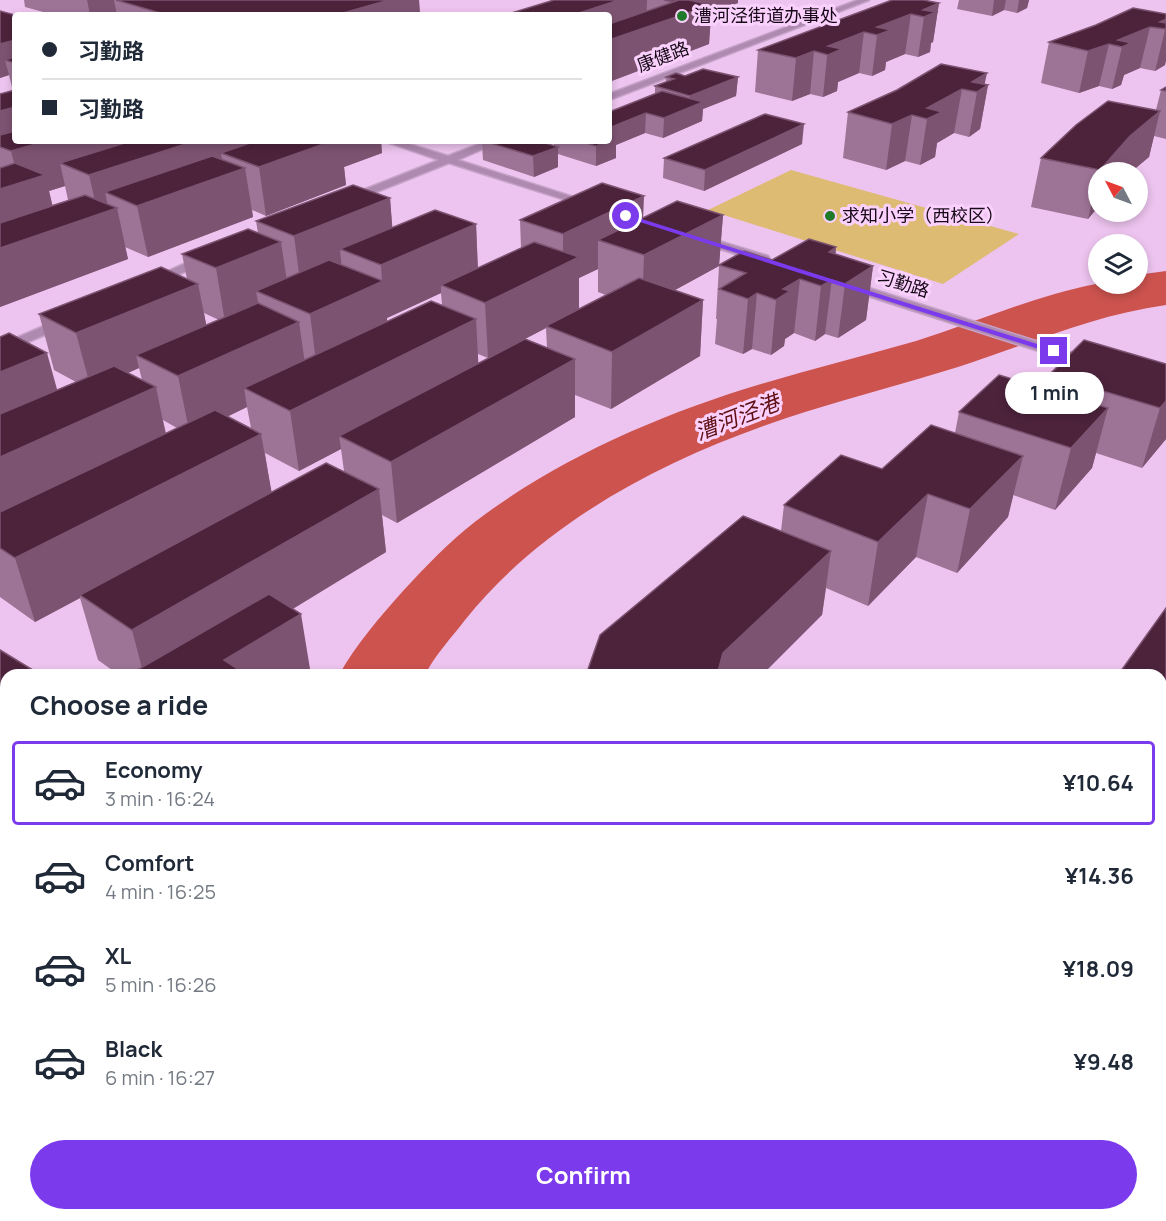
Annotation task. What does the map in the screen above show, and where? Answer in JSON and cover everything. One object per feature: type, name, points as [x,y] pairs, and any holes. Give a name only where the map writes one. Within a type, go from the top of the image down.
[{"type":"street","name":"康健路","points":[[612,96],[865,0]]},
{"type":"street","points":[[398,144],[607,210]]},
{"type":"street","points":[[339,202],[488,144]]},
{"type":"street","points":[[687,235],[779,264]]},
{"type":"street","points":[[144,285],[219,253]]},
{"type":"street","name":"习勤路","points":[[836,282],[1103,367]]},
{"type":"street","points":[[0,350],[72,318]]},
{"type":"shaded area","points":[[791,170],[1019,234],[943,284],[708,210]]},
{"type":"building","points":[[116,0],[389,0],[347,12],[157,12]]},
{"type":"building","points":[[554,0],[619,0],[582,12],[515,12]]},
{"type":"building","points":[[679,0],[711,5],[612,39],[612,23]]},
{"type":"building","points":[[892,0],[923,0],[939,3],[923,10],[936,12],[924,17],[911,14],[877,27],[891,30],[877,35],[864,32],[828,46],[842,49],[828,55],[814,51],[796,58],[758,50]]},
{"type":"building","points":[[1133,8],[1166,14],[1166,19],[1160,22],[1166,23],[1166,29],[1150,27],[1118,40],[1131,43],[1122,47],[1109,44],[1088,51],[1049,42],[1096,25]]},
{"type":"building","points":[[0,11],[12,14],[12,41],[0,44]]},
{"type":"building","points":[[941,64],[987,73],[972,82],[988,85],[977,92],[962,89],[927,108],[942,112],[927,119],[912,115],[892,124],[848,112],[897,90]]},
{"type":"building","points":[[703,69],[738,77],[690,96],[655,86],[674,79],[666,77],[676,73],[685,76]]},
{"type":"building","points":[[12,91],[12,108],[0,111],[0,94]]},
{"type":"building","points":[[662,91],[703,102],[664,118],[646,113],[612,127],[612,111]]},
{"type":"building","points":[[1108,101],[1160,111],[1130,136],[1107,162],[1088,162],[1088,168],[1041,158],[1076,125]]},
{"type":"building","points":[[765,114],[804,124],[705,170],[664,158]]},
{"type":"building","points":[[12,132],[12,144],[36,144],[11,151],[0,147],[0,135]]},
{"type":"building","points":[[121,144],[186,144],[89,175],[60,163]]},
{"type":"building","points":[[247,144],[324,144],[259,167],[221,153]]},
{"type":"building","points":[[494,144],[548,144],[558,147],[533,156]]},
{"type":"building","points":[[212,156],[245,168],[137,206],[105,192]]},
{"type":"building","points":[[15,163],[45,175],[0,189],[0,168]]},
{"type":"building","points":[[602,183],[644,196],[563,234],[520,220]]},
{"type":"building","points":[[353,185],[390,198],[294,236],[256,221]]},
{"type":"building","points":[[85,195],[117,208],[0,248],[0,223]]},
{"type":"building","points":[[677,201],[723,215],[644,255],[598,240]]},
{"type":"building","points":[[435,210],[476,224],[381,265],[340,249]]},
{"type":"building","points":[[248,229],[281,242],[216,268],[182,254]]},
{"type":"building","points":[[809,239],[836,247],[829,252],[873,266],[845,284],[832,280],[821,286],[800,279],[783,289],[790,291],[776,300],[757,293],[748,299],[719,289],[746,273],[719,265],[744,251],[772,260]]},
{"type":"building","points":[[534,242],[579,257],[485,303],[441,285]]},
{"type":"building","points":[[329,260],[383,281],[310,314],[256,291]]},
{"type":"building","points":[[161,267],[198,284],[76,333],[39,314]]},
{"type":"building","points":[[639,278],[703,300],[612,352],[546,326]]},
{"type":"building","points":[[431,301],[476,319],[290,411],[244,388]]},
{"type":"building","points":[[258,303],[299,322],[178,376],[136,355]]},
{"type":"building","points":[[9,333],[47,353],[0,372],[0,337]]},
{"type":"building","points":[[525,339],[575,359],[391,462],[339,436]]},
{"type":"building","points":[[1084,340],[1166,364],[1166,401],[1160,408],[1049,375]]},
{"type":"building","points":[[114,366],[156,387],[0,457],[0,414]]},
{"type":"building","points":[[999,375],[1108,408],[1071,448],[959,412]]},
{"type":"building","points":[[215,410],[261,434],[15,558],[0,548],[0,512]]},
{"type":"building","points":[[931,425],[1023,456],[970,509],[928,494],[878,542],[784,505],[841,455],[882,469]]},
{"type":"building","points":[[326,463],[379,489],[132,630],[80,595]]},
{"type":"building","points":[[743,516],[831,551],[723,653],[719,669],[588,669],[600,635]]},
{"type":"building","points":[[269,594],[301,614],[224,660],[238,669],[139,669]]},
{"type":"building","points":[[1166,608],[1166,669],[1122,669]]},
{"type":"building","points":[[0,650],[31,669],[0,669]]},
{"type":"waterway","name":"漕河泾港","points":[[385,669],[456,581],[487,551],[556,500],[612,468],[701,428],[782,398],[940,353],[1051,314],[1108,298],[1166,288]]},
{"type":"place","name":"漕河泾街道办事处","points":[[682,16]]},
{"type":"place","name":"求知小学（西校区）","points":[[830,216]]},
{"type":"route","points":[[626,216],[1054,351]]}]
